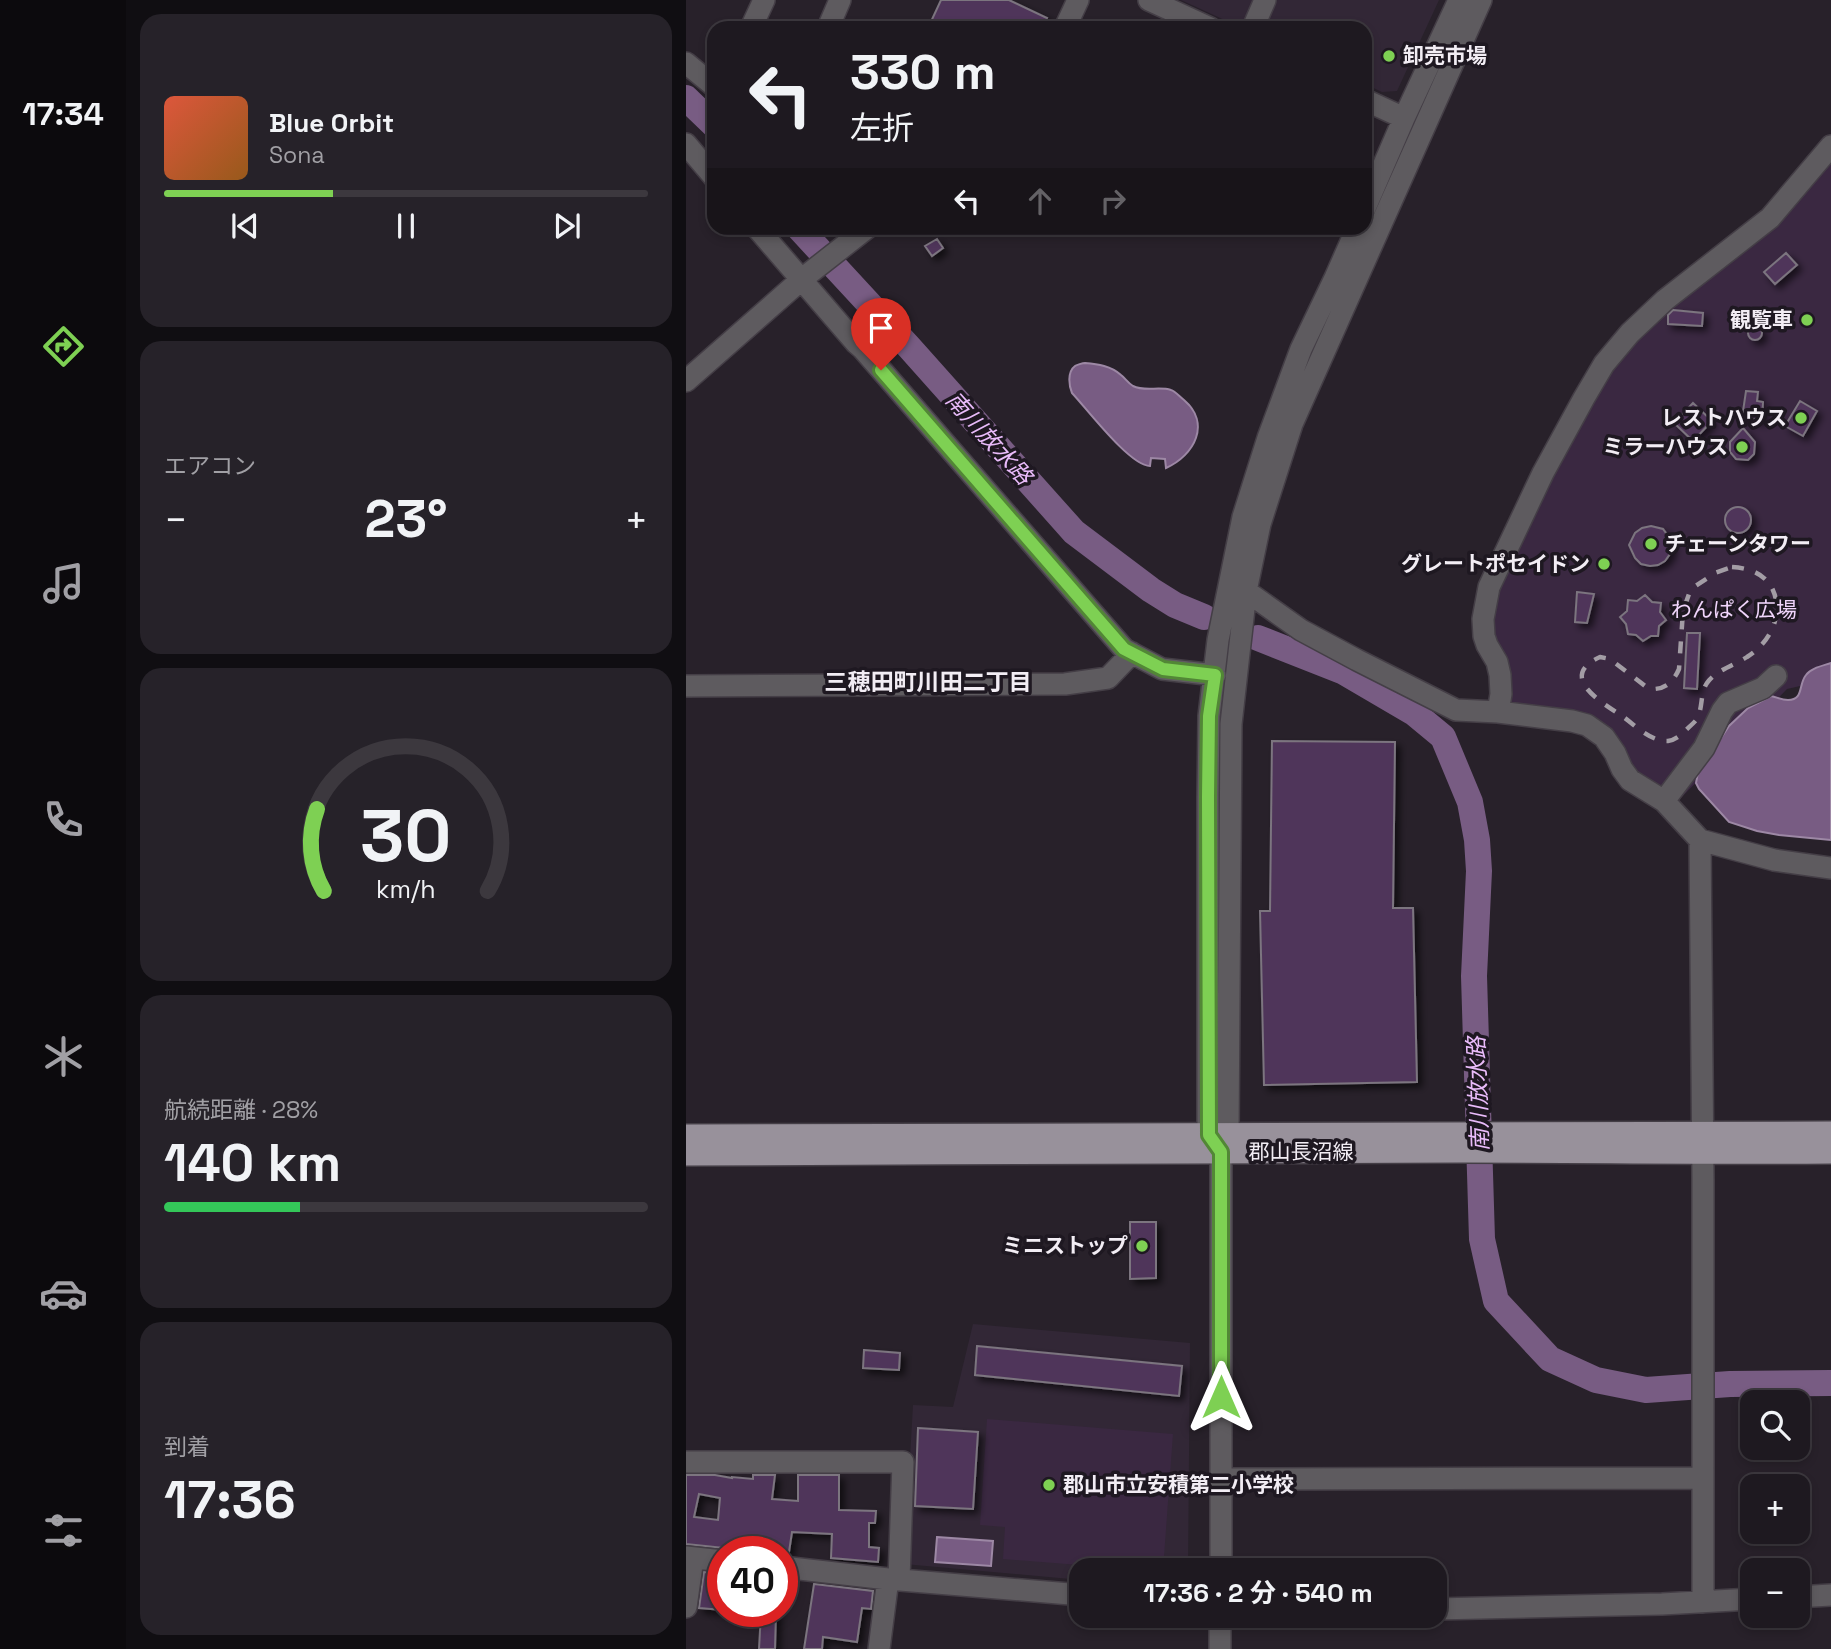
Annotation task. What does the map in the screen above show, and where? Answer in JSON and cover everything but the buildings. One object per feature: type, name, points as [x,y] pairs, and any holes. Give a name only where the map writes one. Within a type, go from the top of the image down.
[{"type":"main road","name":"郡山長沼線","points":[[1702,1144],[1831,1132]]},
{"type":"main road","name":"郡山長沼線","points":[[686,1135],[1702,1144],[1831,1153]]},
{"type":"main road","name":"郡山長沼線","points":[[686,1155],[1219,1141]]},
{"type":"street","points":[[754,21],[764,0]]},
{"type":"street","points":[[831,21],[840,0]]},
{"type":"street","points":[[1068,21],[1078,0]]},
{"type":"street","points":[[1149,0],[1195,21]]},
{"type":"street","points":[[1255,21],[1265,0]]},
{"type":"street","points":[[1372,192],[1459,0]]},
{"type":"street","points":[[1221,1558],[1219,1141],[1208,797],[1209,716],[1218,640],[1238,600],[1292,424],[1481,0]]},
{"type":"street","points":[[686,63],[707,80]]},
{"type":"street","points":[[1372,103],[1404,118]]},
{"type":"street","points":[[686,144],[707,169]]},
{"type":"street","points":[[1498,712],[1502,694],[1500,675],[1497,662],[1484,636],[1482,619],[1489,587],[1525,510],[1604,364],[1630,333],[1665,300],[1770,218],[1831,146]]},
{"type":"street","points":[[764,235],[805,276],[856,344],[1124,649],[1163,669],[1215,675]]},
{"type":"street","points":[[686,380],[850,235]]},
{"type":"street","points":[[1219,1141],[1231,724],[1238,650],[1243,517],[1268,438],[1301,349],[1354,235]]},
{"type":"street","points":[[1238,600],[1301,629],[1457,710],[1572,720],[1587,725],[1604,737],[1630,780],[1664,801],[1700,840],[1774,860],[1831,868]]},
{"type":"street","points":[[686,687],[1065,684],[1108,678],[1132,653]]},
{"type":"street","points":[[1664,801],[1704,748],[1728,703],[1763,688],[1776,676]]},
{"type":"street","points":[[1700,840],[1703,1602]]},
{"type":"street","points":[[686,1462],[903,1462],[894,1579],[879,1649]]},
{"type":"street","points":[[1221,1479],[1702,1478]]},
{"type":"street","points":[[686,1607],[690,1557]]},
{"type":"street","points":[[798,1569],[1069,1594]]},
{"type":"street","points":[[1810,1596],[1831,1595]]},
{"type":"street","points":[[1447,1609],[1740,1600]]},
{"type":"street","points":[[1220,1628],[1220,1649]]},
{"type":"shaded area","name":"卸売市場","points":[[1181,0],[1439,0],[1397,91],[1382,92],[1372,87],[1372,21],[1227,21]]},
{"type":"shaded area","points":[[1085,363],[1113,369],[1138,388],[1171,390],[1176,393],[1197,418],[1198,428],[1192,447],[1166,468],[1165,459],[1151,458],[1150,466],[1131,457],[1072,393],[1072,369]]},
{"type":"shaded area","points":[[1831,663],[1831,840],[1779,835],[1729,822],[1699,789],[1696,783],[1698,772],[1729,726],[1748,708],[1771,696],[1786,700],[1796,698],[1808,673]]},
{"type":"shaded area","name":"郡山市立安積第二小学校","points":[[973,1324],[1190,1343],[1188,1558],[1069,1558],[1069,1579],[904,1564],[913,1405],[953,1407]]},
{"type":"shaded area","points":[[937,1537],[993,1541],[991,1566],[935,1562]]},
{"type":"green space","name":"わんぱく広場","points":[[1831,155],[1831,679],[1787,689],[1677,802],[1642,782],[1615,742],[1508,707],[1491,645],[1493,585],[1608,364]]},
{"type":"green space","points":[[987,1419],[1173,1434],[1164,1558],[1069,1558],[1069,1564],[1003,1559],[1005,1527],[980,1525]]},
{"type":"waterway","name":"南川放水路","points":[[686,98],[707,118]]},
{"type":"waterway","name":"南川放水路","points":[[805,235],[1074,532],[1151,590],[1175,605],[1204,617]]},
{"type":"waterway","name":"南川放水路","points":[[1258,638],[1344,672],[1414,713],[1443,737],[1470,802],[1479,871],[1474,976],[1482,1239],[1496,1301],[1550,1359],[1596,1380],[1646,1390],[1730,1384],[1831,1383]]},
{"type":"railway","points":[[1732,567],[1755,572],[1769,583],[1776,598],[1776,618],[1768,636],[1755,651],[1711,678],[1703,691],[1697,719],[1682,734],[1668,741],[1655,739],[1587,689],[1582,673],[1600,657],[1610,659],[1649,689],[1664,687],[1671,682],[1679,669],[1683,611],[1689,594],[1694,587],[1715,573],[1732,567]]},
{"type":"place","name":"卸売市場","points":[[1389,56]]},
{"type":"place","name":"観覧車","points":[[1807,320]]},
{"type":"place","name":"レストハウス","points":[[1801,418]]},
{"type":"place","name":"ミラーハウス","points":[[1742,447]]},
{"type":"place","name":"チェーンタワー","points":[[1651,544]]},
{"type":"place","name":"グレートポセイドン","points":[[1604,564]]},
{"type":"place","name":"ミニストップ","points":[[1142,1246]]},
{"type":"place","name":"郡山市立安積第二小学校","points":[[1049,1485]]},
{"type":"district","name":"三穂田町川田二丁目","points":[[928,682]]},
{"type":"route","points":[[881,370],[1124,649],[1163,669],[1215,675],[1209,716],[1209,1135],[1221,1152],[1221,1397]]}]
